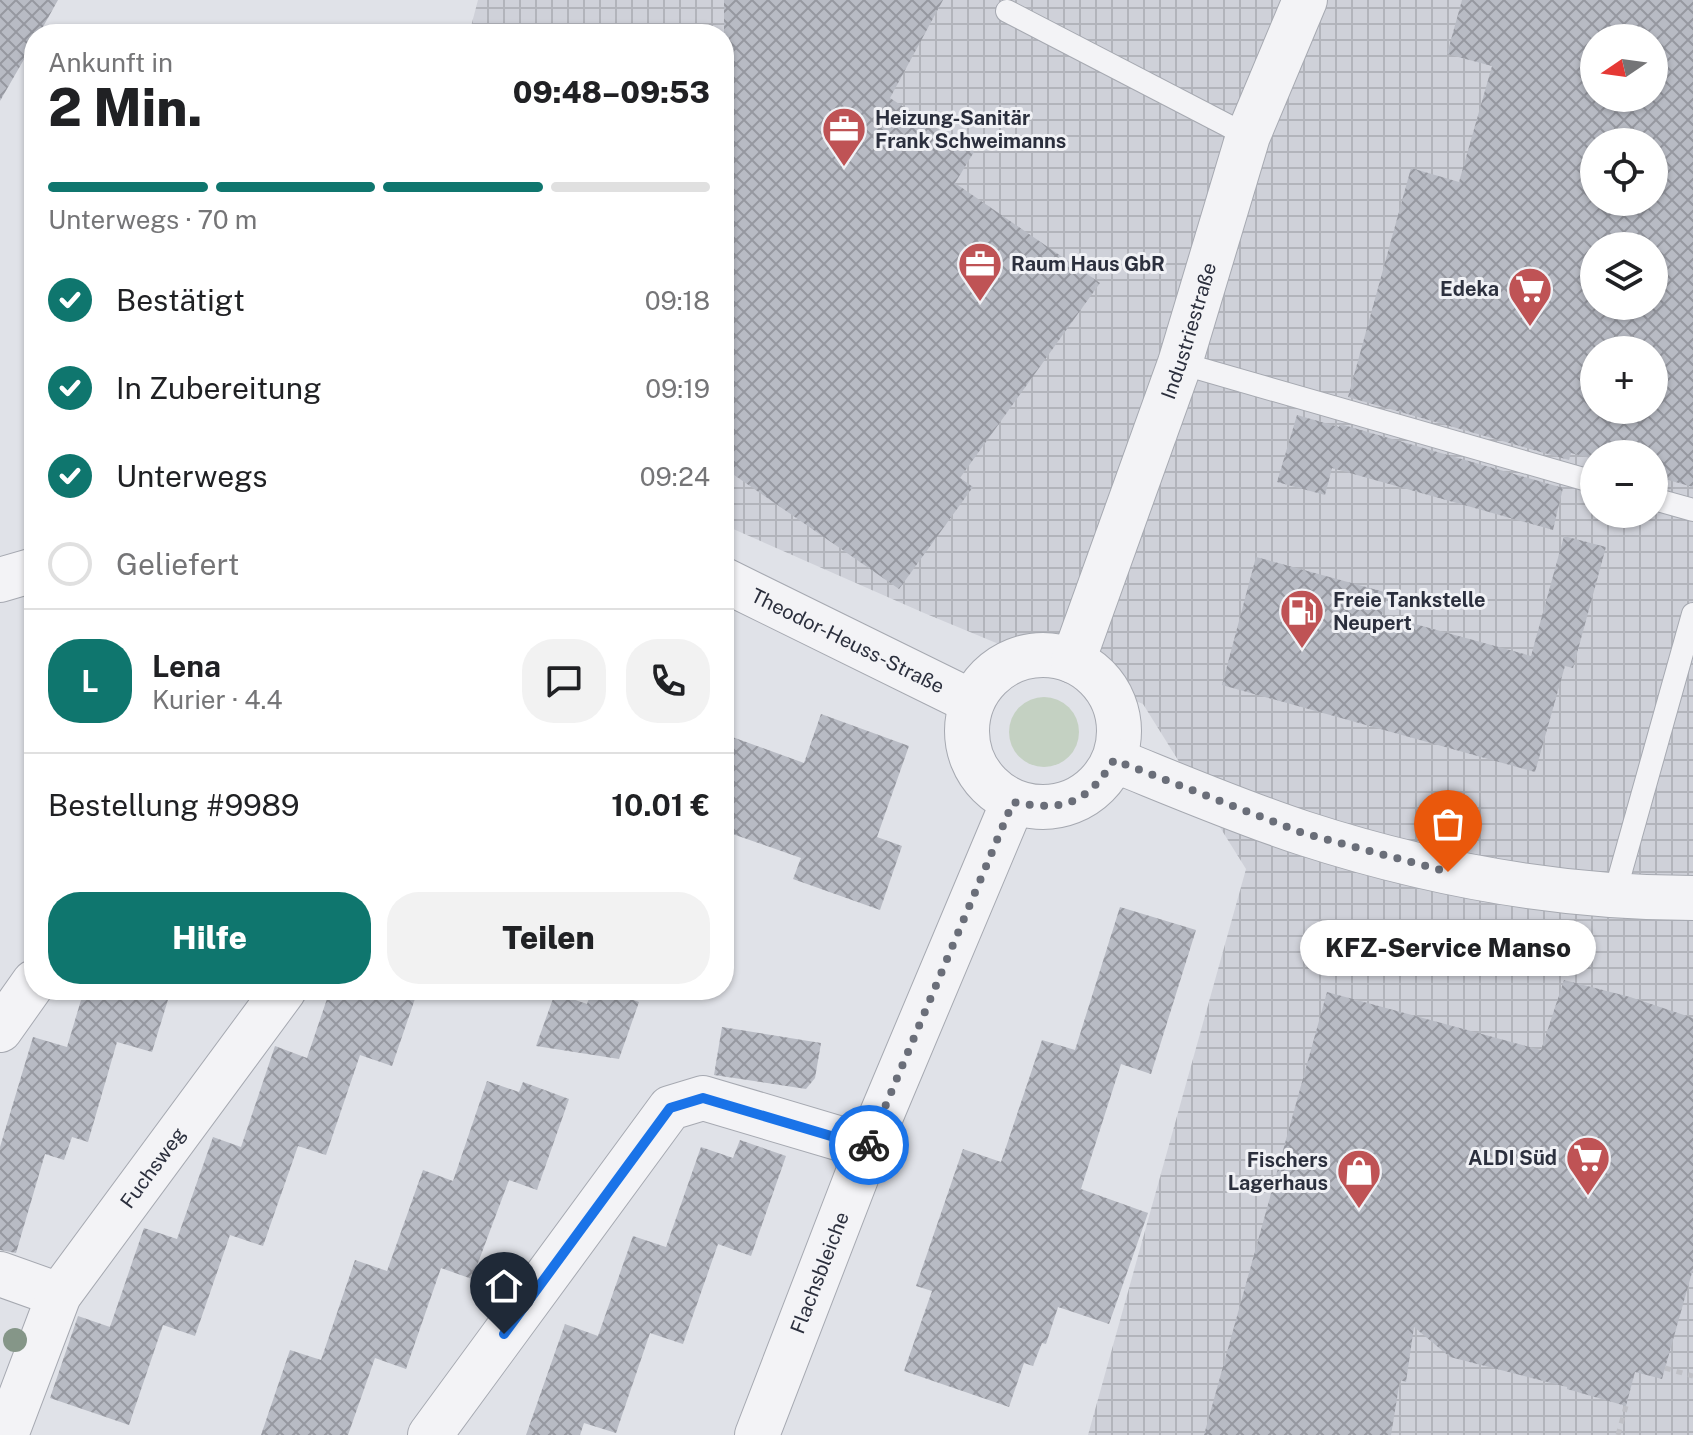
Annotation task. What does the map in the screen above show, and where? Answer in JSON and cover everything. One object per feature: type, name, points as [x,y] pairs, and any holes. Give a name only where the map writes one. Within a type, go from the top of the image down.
[{"type":"street","name":"Industriestraße","points":[[1073,661],[1180,363],[1248,136],[1305,0]]},
{"type":"street","points":[[0,580],[24,573]]},
{"type":"street","name":"Theodor-Heuss-Straße","points":[[734,585],[972,702]]},
{"type":"street","points":[[1043,654],[1073,661],[1094,673],[1109,691],[1118,713],[1119,736],[1114,760],[1098,785],[1073,802],[1043,808],[1013,802],[989,785],[972,761],[966,732],[972,702],[988,677],[1014,660],[1043,654]]},
{"type":"street","points":[[1114,760],[1303,833],[1474,878],[1614,896],[1693,898]]},
{"type":"street","name":"Flachsbleiche","points":[[757,1435],[868,1147],[1013,802]]},
{"type":"street","points":[[0,1030],[24,996]]},
{"type":"street","name":"Fuchsweg","points":[[6,1435],[59,1295],[277,1000]]},
{"type":"street","points":[[430,1435],[670,1108],[703,1098],[868,1147]]},
{"type":"street","points":[[0,1274],[59,1295]]},
{"type":"lane","points":[[1007,11],[1248,136]]},
{"type":"lane","points":[[1180,363],[1580,478]]},
{"type":"lane","points":[[1668,503],[1693,510]]},
{"type":"lane","points":[[1614,896],[1693,614]]},
{"type":"path","points":[[1665,1368],[1693,1376]]},
{"type":"path","points":[[1618,1435],[1626,1406]]},
{"type":"shaded area","points":[[478,0],[1693,0],[1693,1435],[1088,1435],[1246,869],[1143,704],[734,529],[734,24],[472,24]]},
{"type":"green space","points":[[1044,697],[1069,707],[1079,732],[1069,757],[1044,767],[1019,757],[1009,732],[1019,707]]},
{"type":"building","points":[[0,0],[58,0],[45,24],[24,24],[24,59],[0,101]]},
{"type":"building","points":[[724,0],[943,0],[890,98],[974,152],[955,183],[1100,283],[960,478],[973,487],[899,589],[734,475],[734,24],[724,24]]},
{"type":"building","name":"Edeka","points":[[1462,0],[1693,0],[1693,487],[1668,480],[1668,440],[1580,440],[1580,455],[1571,453],[1569,460],[1348,397],[1411,168],[1459,182],[1492,66],[1447,54]]},
{"type":"building","points":[[1297,415],[1339,427],[1340,424],[1563,488],[1553,530],[1332,468],[1325,495],[1277,482]]},
{"type":"building","points":[[1564,536],[1606,547],[1573,668],[1565,666],[1535,772],[1222,685],[1256,557],[1388,593],[1382,615],[1531,656]]},
{"type":"building","points":[[821,714],[909,746],[877,837],[902,846],[880,910],[793,879],[801,858],[734,835],[734,738],[804,763]]},
{"type":"building","points":[[1120,907],[1196,930],[1151,1074],[1121,1064],[1081,1189],[1148,1213],[1109,1324],[1058,1307],[1046,1344],[1042,1343],[1033,1366],[1024,1363],[1009,1407],[904,1371],[932,1291],[916,1286],[963,1149],[1001,1162],[1042,1040],[1075,1050]]},
{"type":"building","points":[[1564,980],[1693,1018],[1693,1269],[1662,1379],[1635,1372],[1626,1406],[1567,1387],[1450,1357],[1414,1327],[1406,1382],[1400,1380],[1391,1435],[1204,1435],[1327,992],[1541,1050]]},
{"type":"building","points":[[81,1000],[168,1000],[152,1052],[117,1042],[88,1142],[72,1137],[64,1160],[45,1154],[16,1253],[0,1250],[0,1147],[33,1037],[67,1047]]},
{"type":"building","points":[[327,1000],[415,1000],[392,1066],[360,1055],[326,1155],[298,1146],[263,1246],[230,1235],[195,1336],[163,1325],[129,1425],[50,1398],[78,1316],[110,1327],[144,1228],[177,1239],[213,1137],[241,1147],[275,1046],[307,1058]]},
{"type":"building","points":[[552,1000],[575,1000],[587,1004],[588,1000],[639,1002],[619,1059],[536,1046]]},
{"type":"building","points":[[722,1027],[821,1043],[815,1078],[806,1089],[714,1075]]},
{"type":"building","points":[[487,1081],[519,1092],[523,1082],[569,1099],[537,1190],[509,1180],[472,1279],[441,1268],[406,1369],[375,1358],[348,1435],[261,1435],[290,1350],[321,1360],[355,1260],[387,1271],[423,1170],[453,1181]]},
{"type":"building","points":[[740,1140],[786,1156],[751,1256],[718,1244],[683,1344],[650,1333],[616,1433],[584,1423],[580,1435],[526,1435],[565,1324],[598,1336],[633,1236],[666,1247],[701,1147],[733,1158]]},
{"type":"way so far","points":[[869,1145],[1013,802],[1043,808],[1073,802],[1098,785],[1114,760],[1303,833],[1448,872]]},
{"type":"place","name":"Heizung-Sanitär Frank Schweimanns","points":[[844,168]]},
{"type":"place","name":"Raum Haus GbR","points":[[980,303]]},
{"type":"place","name":"Edeka","points":[[1530,328]]},
{"type":"place","name":"Freie Tankstelle Neupert","points":[[1302,650]]},
{"type":"place","name":"KFZ-Service Manso","points":[[1448,872]]},
{"type":"place","name":"ALDI Süd","points":[[1588,1197]]},
{"type":"place","name":"Fischers Lagerhaus","points":[[1359,1210]]},
{"type":"route","points":[[504,1334],[670,1108],[703,1098],[869,1145]]}]
